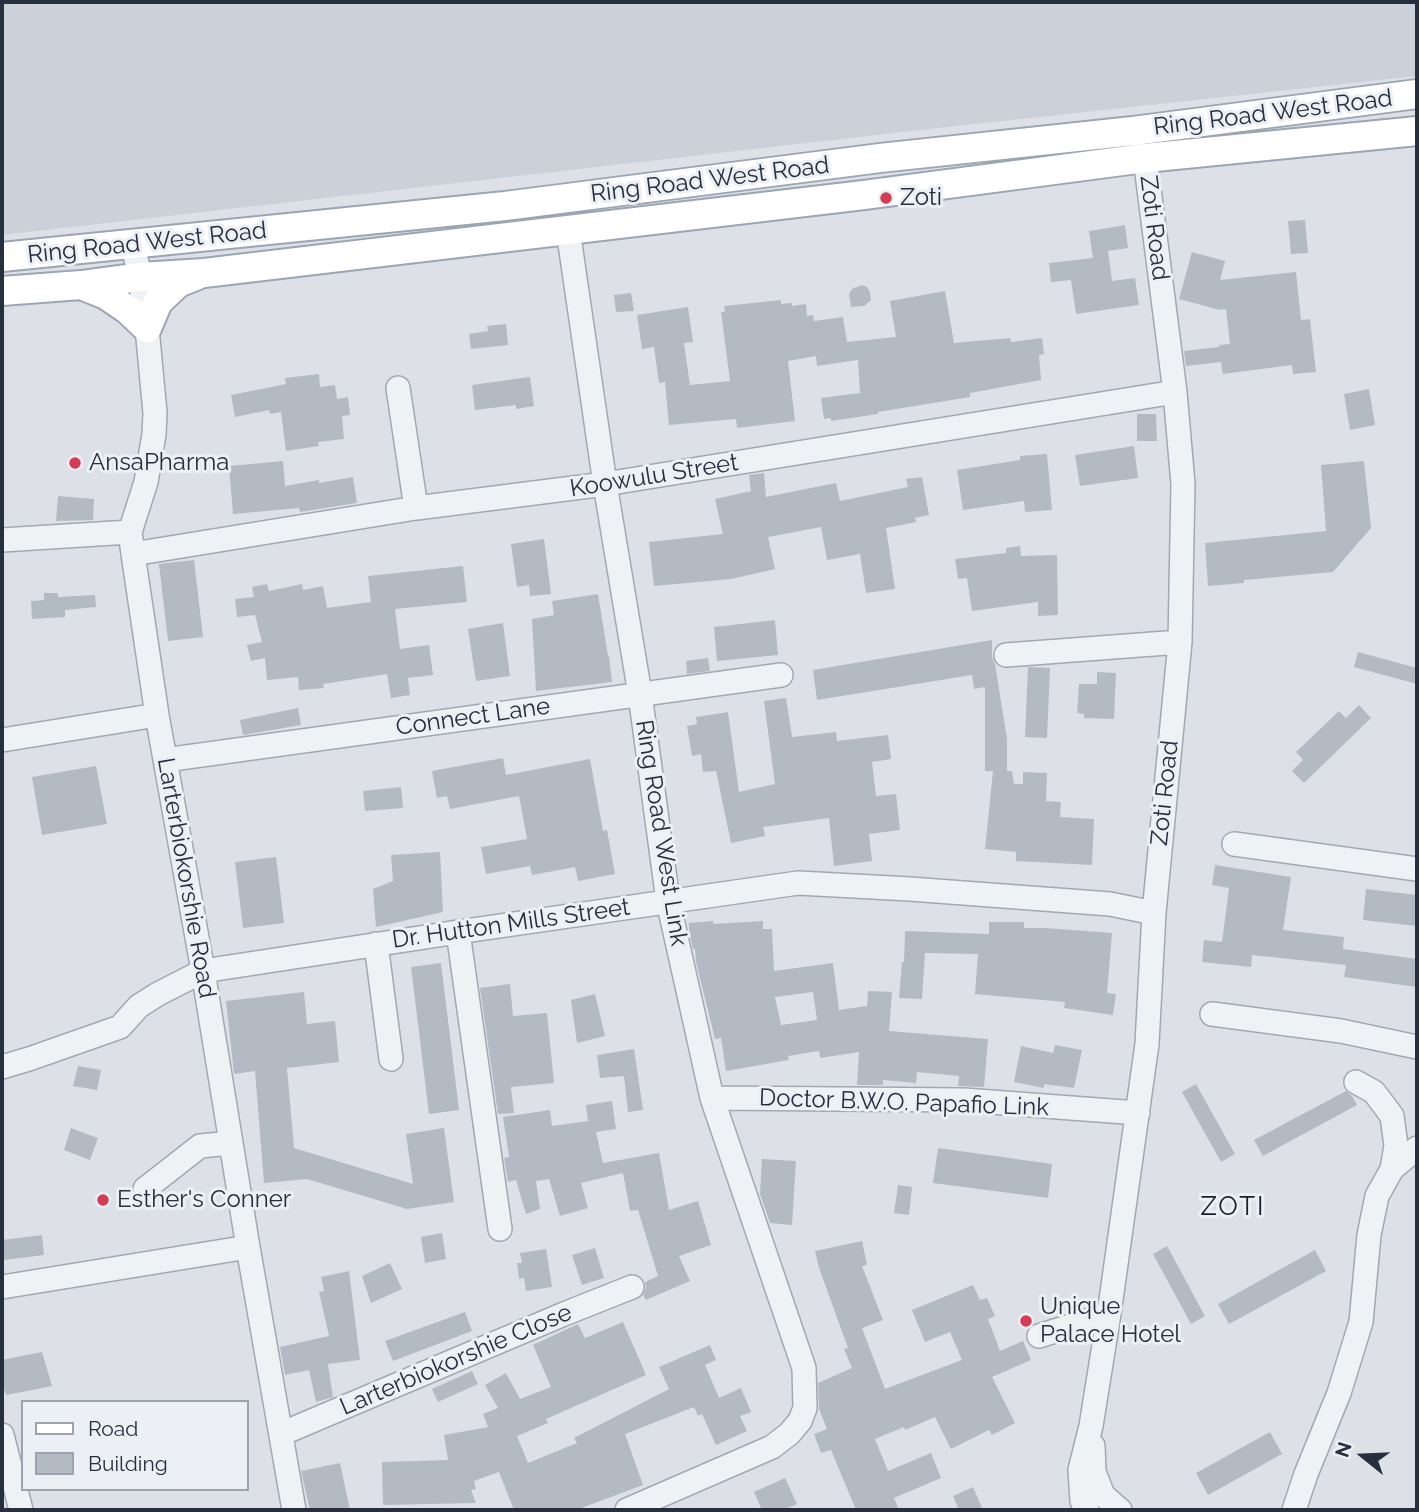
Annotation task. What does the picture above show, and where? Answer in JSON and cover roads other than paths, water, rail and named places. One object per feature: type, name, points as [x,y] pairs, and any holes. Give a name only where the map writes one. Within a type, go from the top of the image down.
[{"type":"main road","name":"Ring Road West Road","points":[[2,257],[505,206],[880,158],[1133,131],[1417,94]]},
{"type":"main road","name":"Ring Road West Road","points":[[2,291],[204,273],[864,195],[1144,158],[1417,131]]},
{"type":"main road","points":[[140,277],[205,251],[295,238],[326,224]]},
{"type":"main road","points":[[81,285],[106,295],[128,310],[147,328],[158,302],[178,283],[204,273]]},
{"type":"street","name":"Zoti Road","points":[[1087,1510],[1082,1501],[1080,1470],[1091,1426],[1109,1314],[1147,1044],[1154,913],[1180,642],[1183,484],[1175,392],[1144,158]]},
{"type":"street","name":"Ring Road West Link","points":[[568,230],[605,484],[640,694],[668,901],[712,1098],[804,1367],[806,1408],[789,1434],[772,1447],[627,1510]]},
{"type":"street","name":"Larterbiokorshie Road","points":[[133,245],[147,328],[155,413],[146,482],[132,543],[157,715],[294,1510]]},
{"type":"street","points":[[398,388],[416,508]]},
{"type":"street","name":"Koowulu Street","points":[[2,540],[132,543],[416,508],[605,484],[1175,392]]},
{"type":"street","points":[[1006,655],[1180,642]]},
{"type":"street","name":"Connect Lane","points":[[165,760],[781,675]]},
{"type":"street","points":[[2,740],[157,715]]},
{"type":"street","points":[[1234,844],[1417,869]]},
{"type":"street","name":"Dr. Hutton Mills Street","points":[[2,1067],[120,1027],[139,1006],[203,971],[797,883],[1110,904],[1154,913]]},
{"type":"street","points":[[458,932],[500,1229]]},
{"type":"street","points":[[376,944],[391,1059]]},
{"type":"street","points":[[1212,1014],[1341,1031],[1417,1046]]},
{"type":"street","points":[[1294,1510],[1339,1393],[1361,1322],[1369,1235],[1377,1196],[1391,1168],[1396,1146],[1392,1115],[1374,1092],[1356,1082]]},
{"type":"street","name":"Doctor B.W.O. Papafio Link","points":[[712,1098],[964,1100],[1138,1113]]},
{"type":"street","points":[[145,1189],[200,1146],[231,1143]]},
{"type":"street","points":[[1391,1168],[1417,1148]]},
{"type":"street","points":[[2,1287],[248,1247]]},
{"type":"street","name":"Larterbiokorshie Close","points":[[281,1434],[632,1287]]},
{"type":"street","points":[[1039,1336],[1109,1314]]},
{"type":"street","name":"Zoti Road","points":[[1091,1426],[1094,1472],[1103,1495],[1120,1510]]},
{"type":"street","points":[[2,1435],[21,1510]]},
{"type":"place","name":"Zoti","points":[[886,198]]},
{"type":"place","name":"AnsaPharma","points":[[75,463]]},
{"type":"place","name":"Esther's Conner","points":[[103,1200]]},
{"type":"place","name":"Unique Palace Hotel","points":[[1026,1321]]},
{"type":"district","name":"ZOTI","points":[[1233,1207]]}]
